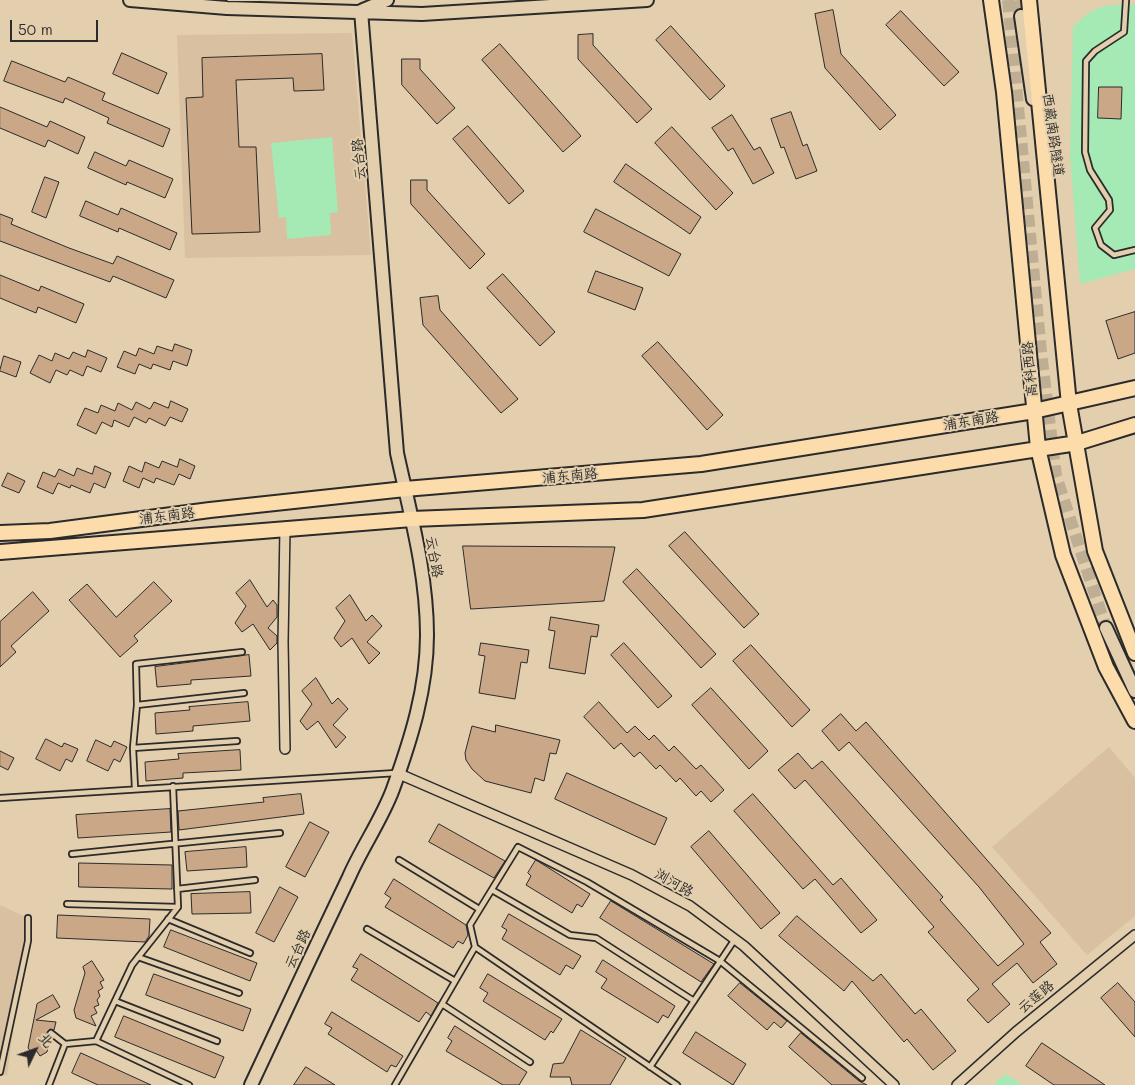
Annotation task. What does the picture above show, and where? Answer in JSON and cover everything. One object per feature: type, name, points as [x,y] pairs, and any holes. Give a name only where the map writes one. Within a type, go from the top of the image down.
[{"type":"main road","name":"高科西路","points":[[991,0],[1004,92],[1038,448],[1063,555],[1106,667],[1135,721]]},
{"type":"main road","points":[[1029,0],[1069,404],[1095,551],[1135,653]]},
{"type":"main road","name":"浦东南路","points":[[0,533],[50,531],[210,510],[405,489],[701,464],[1034,411],[1135,388]]},
{"type":"main road","name":"浦东南路","points":[[0,552],[412,519],[643,510],[1077,443],[1135,425]]},
{"type":"street","points":[[130,0],[227,8],[361,6],[422,14],[647,0]]},
{"type":"street","points":[[361,6],[386,0]]},
{"type":"street","name":"云台路","points":[[251,1085],[356,861],[392,790],[418,714],[427,656],[425,596],[412,519],[397,453],[361,6]]},
{"type":"street","name":"西藏南路隧道","points":[[1021,16],[1055,257]]},
{"type":"street","points":[[285,749],[283,642],[286,529]]},
{"type":"street","points":[[1106,628],[1135,691]]},
{"type":"street","name":"浏河路","points":[[397,773],[632,875],[690,906],[735,939],[804,1000],[894,1085]]},
{"type":"street","name":"云莲路","points":[[957,1085],[1022,1026],[1135,935]]},
{"type":"lane","points":[[1126,0],[1124,32],[1095,51],[1086,61],[1085,152],[1090,170],[1109,200],[1110,210],[1095,228],[1101,245],[1114,255],[1135,250]]},
{"type":"lane","points":[[135,788],[133,748],[137,705],[136,664],[242,652]]},
{"type":"lane","points":[[137,705],[244,694]]},
{"type":"lane","points":[[133,748],[237,741]]},
{"type":"lane","points":[[0,798],[397,773]]},
{"type":"lane","points":[[96,1041],[132,965],[178,907],[173,786]]},
{"type":"lane","points":[[72,854],[280,833]]},
{"type":"lane","points":[[677,1085],[475,947],[470,925],[518,847],[588,882],[720,961],[862,1078]]},
{"type":"lane","points":[[399,860],[479,909]]},
{"type":"lane","points":[[177,889],[255,880]]},
{"type":"lane","points":[[492,890],[570,935],[596,938],[694,1001]]},
{"type":"lane","points":[[67,904],[178,907]]},
{"type":"lane","points":[[0,1072],[28,941],[28,918]]},
{"type":"lane","points":[[168,919],[250,954]]},
{"type":"lane","points":[[368,929],[455,981]]},
{"type":"lane","points":[[650,1067],[735,939]]},
{"type":"lane","points":[[395,1085],[475,947]]},
{"type":"lane","points":[[138,957],[239,992]]},
{"type":"lane","points":[[115,1001],[217,1041]]},
{"type":"lane","points":[[442,1004],[530,1062]]},
{"type":"lane","points":[[51,1033],[65,1044],[96,1041],[189,1085]]},
{"type":"lane","points":[[49,1085],[65,1044]]},
{"type":"shaded area","points":[[352,33],[371,255],[185,258],[177,35]]},
{"type":"shaded area","points":[[1109,747],[1135,778],[1135,916],[1087,955],[992,847]]},
{"type":"shaded area","points":[[0,905],[28,918],[7,1076],[0,1073]]},
{"type":"green space","points":[[1135,4],[1135,269],[1080,284],[1070,156],[1073,27],[1088,14],[1101,7]]},
{"type":"green space","points":[[332,137],[338,212],[330,213],[331,235],[287,239],[286,217],[279,218],[271,143]]},
{"type":"green space","points":[[1005,1074],[1023,1085],[993,1085]]},
{"type":"building","points":[[833,10],[841,54],[896,115],[880,130],[825,68],[815,14]]},
{"type":"building","points":[[901,11],[959,72],[944,86],[886,25]]},
{"type":"building","points":[[671,26],[725,86],[710,100],[656,40]]},
{"type":"building","points":[[593,34],[593,45],[652,109],[637,123],[578,59],[578,35]]},
{"type":"building","points":[[500,44],[581,136],[563,152],[482,60]]},
{"type":"building","points":[[122,53],[167,73],[158,94],[113,74]]},
{"type":"building","points":[[322,54],[324,90],[294,91],[293,78],[236,80],[239,147],[256,147],[260,232],[192,234],[186,98],[203,97],[202,58]]},
{"type":"building","points":[[402,59],[420,59],[420,69],[455,108],[437,124],[402,85]]},
{"type":"building","points":[[12,61],[65,82],[68,77],[105,93],[102,100],[170,129],[163,147],[107,123],[109,118],[65,98],[63,103],[4,81]]},
{"type":"building","points":[[1099,87],[1122,87],[1121,119],[1098,118]]},
{"type":"building","points":[[0,107],[47,127],[50,121],[85,137],[78,154],[48,140],[45,147],[0,128]]},
{"type":"building","points":[[791,112],[803,146],[807,144],[817,171],[796,179],[784,147],[781,148],[771,119]]},
{"type":"building","points":[[732,115],[754,150],[760,147],[774,173],[753,184],[733,148],[728,151],[712,128]]},
{"type":"building","points":[[468,126],[524,191],[509,204],[453,139]]},
{"type":"building","points":[[672,127],[733,193],[716,210],[655,143]]},
{"type":"building","points":[[95,152],[126,166],[129,160],[173,179],[165,198],[127,182],[126,185],[88,168]]},
{"type":"building","points":[[626,164],[701,217],[690,234],[614,182]]},
{"type":"building","points":[[45,177],[59,182],[46,218],[32,212]]},
{"type":"building","points":[[411,180],[427,180],[427,190],[485,254],[470,269],[411,204]]},
{"type":"building","points":[[86,201],[118,215],[121,208],[177,233],[170,250],[119,228],[118,232],[80,216]]},
{"type":"building","points":[[596,209],[681,254],[669,276],[584,232]]},
{"type":"building","points":[[0,214],[13,219],[11,224],[69,248],[113,264],[117,256],[174,280],[166,298],[113,276],[110,282],[0,241]]},
{"type":"building","points":[[596,271],[643,288],[635,310],[588,292]]},
{"type":"building","points":[[503,274],[555,332],[540,346],[487,288]]},
{"type":"building","points":[[0,275],[39,291],[41,286],[84,304],[76,323],[38,307],[36,313],[0,298]]},
{"type":"building","points":[[438,296],[440,310],[518,399],[501,413],[423,325],[420,298]]},
{"type":"building","points":[[1135,312],[1135,353],[1118,359],[1106,321]]},
{"type":"building","points":[[658,342],[723,415],[707,430],[642,356]]},
{"type":"building","points":[[175,344],[192,350],[187,366],[173,361],[170,370],[153,364],[151,369],[139,364],[135,374],[117,367],[124,351],[136,356],[139,348],[154,354],[157,346],[172,351]]},
{"type":"building","points":[[88,350],[107,358],[101,372],[87,366],[83,376],[70,370],[67,375],[56,370],[50,383],[30,373],[39,355],[52,361],[55,353],[69,359],[73,352],[85,357]]},
{"type":"building","points":[[4,356],[21,362],[16,377],[0,371]]},
{"type":"building","points":[[171,401],[188,409],[182,422],[170,417],[165,426],[149,418],[146,423],[134,417],[129,427],[114,420],[112,427],[102,422],[96,434],[77,425],[85,408],[98,413],[101,405],[115,411],[118,403],[132,410],[136,402],[150,409],[154,402],[168,408]]},
{"type":"building","points":[[180,459],[195,466],[190,479],[179,474],[174,485],[156,478],[154,483],[143,478],[139,488],[123,481],[129,466],[142,472],[145,462],[159,468],[162,461],[177,467]]},
{"type":"building","points":[[95,466],[111,473],[105,488],[94,483],[90,493],[71,485],[70,488],[58,483],[53,494],[37,487],[43,472],[55,477],[59,469],[74,476],[77,468],[92,474]]},
{"type":"building","points":[[8,473],[25,481],[19,493],[2,486]]},
{"type":"building","points":[[685,532],[759,614],[744,628],[669,546]]},
{"type":"building","points":[[463,546],[615,547],[604,601],[471,609]]},
{"type":"building","points":[[637,569],[716,654],[701,668],[623,582]]},
{"type":"building","points":[[250,580],[267,607],[273,600],[277,605],[277,617],[268,628],[277,636],[277,643],[270,650],[253,624],[242,632],[235,623],[246,606],[236,593]]},
{"type":"building","points":[[154,582],[172,601],[134,636],[138,641],[120,657],[69,600],[87,584],[116,617]]},
{"type":"building","points":[[33,592],[49,611],[11,646],[16,652],[0,667],[0,622]]},
{"type":"building","points":[[350,595],[366,621],[372,615],[382,626],[367,642],[380,653],[369,664],[352,638],[341,647],[334,638],[345,621],[336,608]]},
{"type":"building","points":[[551,617],[599,625],[597,637],[591,636],[585,674],[549,668],[555,631],[549,630]]},
{"type":"building","points":[[481,643],[529,650],[527,663],[521,662],[515,699],[479,693],[485,656],[479,655]]},
{"type":"building","points":[[624,643],[672,696],[658,708],[611,655]]},
{"type":"building","points":[[751,645],[810,710],[792,727],[733,661]]},
{"type":"building","points":[[249,655],[251,676],[191,680],[191,684],[157,687],[155,667]]},
{"type":"building","points":[[316,678],[332,704],[338,698],[348,709],[333,725],[346,737],[336,748],[318,721],[307,730],[300,721],[312,704],[302,691]]},
{"type":"building","points":[[711,688],[768,751],[749,769],[692,705]]},
{"type":"building","points":[[248,702],[250,721],[193,726],[193,731],[156,734],[155,713],[190,710],[189,707]]},
{"type":"building","points":[[599,702],[627,733],[635,726],[649,740],[654,735],[669,751],[674,746],[696,769],[701,765],[724,790],[711,802],[701,791],[696,796],[680,778],[676,782],[660,765],[656,769],[640,752],[634,757],[621,743],[614,749],[584,717]]},
{"type":"building","points":[[841,714],[856,731],[866,722],[1051,933],[1040,942],[1057,964],[1033,983],[1017,963],[992,984],[1010,1004],[988,1023],[967,1000],[979,989],[928,932],[934,927],[805,780],[795,789],[778,770],[798,753],[812,769],[822,761],[943,897],[940,900],[998,966],[1024,944],[979,887],[849,742],[839,751],[822,731]]},
{"type":"building","points":[[496,725],[560,740],[556,754],[550,753],[544,781],[535,778],[531,793],[485,781],[472,769],[466,760],[465,753],[472,726],[495,732]]},
{"type":"building","points":[[46,739],[62,747],[64,743],[78,749],[72,762],[66,759],[60,771],[36,759]]},
{"type":"building","points":[[96,740],[111,747],[114,741],[127,747],[120,762],[114,759],[108,771],[87,761]]},
{"type":"building","points":[[240,750],[241,770],[183,773],[183,778],[146,781],[145,762],[179,759],[178,754]]},
{"type":"building","points":[[0,751],[14,758],[8,770],[0,766]]},
{"type":"building","points":[[567,773],[667,818],[655,845],[555,799]]},
{"type":"building","points":[[301,794],[304,814],[179,830],[178,811],[264,802],[263,798]]},
{"type":"building","points":[[753,794],[833,885],[841,878],[877,920],[861,933],[815,879],[803,889],[734,811]]},
{"type":"building","points":[[170,809],[171,832],[78,838],[76,815]]},
{"type":"building","points":[[310,822],[329,832],[305,877],[286,867]]},
{"type":"building","points":[[439,824],[505,861],[494,878],[429,842]]},
{"type":"building","points":[[709,831],[780,913],[761,929],[691,847]]},
{"type":"building","points":[[246,847],[247,867],[187,871],[185,852]]},
{"type":"building","points":[[536,860],[590,894],[582,907],[577,904],[572,913],[526,885],[531,876],[528,873]]},
{"type":"building","points":[[79,863],[172,865],[172,889],[79,887]]},
{"type":"building","points":[[394,879],[466,925],[468,935],[463,944],[458,941],[453,948],[385,907],[391,898],[385,894]]},
{"type":"building","points":[[280,887],[298,897],[274,942],[256,933]]},
{"type":"building","points":[[250,892],[251,913],[192,914],[191,894]]},
{"type":"building","points":[[611,901],[714,964],[701,982],[600,918]]},
{"type":"building","points":[[509,914],[581,956],[573,969],[566,965],[560,975],[502,939],[507,930],[502,927]]},
{"type":"building","points":[[58,915],[150,919],[149,936],[145,942],[57,938]]},
{"type":"building","points":[[797,916],[873,981],[881,974],[915,1014],[921,1009],[956,1051],[933,1070],[907,1039],[904,1042],[852,981],[844,991],[779,936]]},
{"type":"building","points":[[171,930],[257,963],[250,981],[164,947]]},
{"type":"building","points":[[361,954],[438,1003],[431,1016],[426,1012],[419,1022],[351,980],[358,969],[353,967]]},
{"type":"building","points":[[603,960],[675,1006],[668,1018],[663,1015],[658,1023],[601,988],[607,979],[596,972]]},
{"type":"building","points":[[92,961],[104,980],[100,982],[103,988],[98,991],[100,996],[97,1000],[99,1005],[94,1007],[97,1013],[91,1016],[96,1026],[76,1018],[74,1010],[85,973],[83,967]]},
{"type":"building","points":[[154,974],[251,1009],[243,1031],[146,995]]},
{"type":"building","points":[[488,974],[562,1019],[553,1033],[551,1031],[545,1040],[483,1001],[488,993],[480,988]]},
{"type":"building","points":[[740,983],[787,1021],[781,1028],[774,1022],[767,1030],[728,996]]},
{"type":"building","points":[[1118,983],[1135,1002],[1135,1037],[1101,998]]},
{"type":"building","points":[[53,995],[60,1007],[36,1020],[56,1022],[54,1030],[50,1029],[47,1032],[50,1038],[47,1052],[40,1056],[36,1050],[32,1053],[28,1048],[37,1004]]},
{"type":"building","points":[[332,1012],[403,1056],[396,1067],[391,1065],[387,1072],[328,1034],[332,1028],[325,1024]]},
{"type":"building","points":[[124,1016],[224,1057],[215,1078],[115,1037]]},
{"type":"building","points":[[455,1026],[527,1072],[519,1085],[503,1085],[446,1051],[452,1041],[448,1038]]},
{"type":"building","points":[[581,1030],[626,1058],[610,1085],[572,1085],[570,1077],[550,1077],[553,1064],[563,1063]]},
{"type":"building","points":[[696,1032],[746,1064],[733,1085],[683,1053]]},
{"type":"building","points":[[801,1033],[859,1081],[867,1085],[832,1085],[789,1047]]},
{"type":"building","points":[[1042,1043],[1105,1085],[1054,1085],[1026,1066]]},
{"type":"building","points":[[81,1053],[151,1085],[98,1085],[72,1073]]},
{"type":"building","points":[[306,1067],[335,1085],[294,1085]]},
{"type":"tunnel","points":[[1008,0],[1041,352],[1056,476],[1106,628]]},
{"type":"tunnel","points":[[1019,0],[1021,16]]}]
